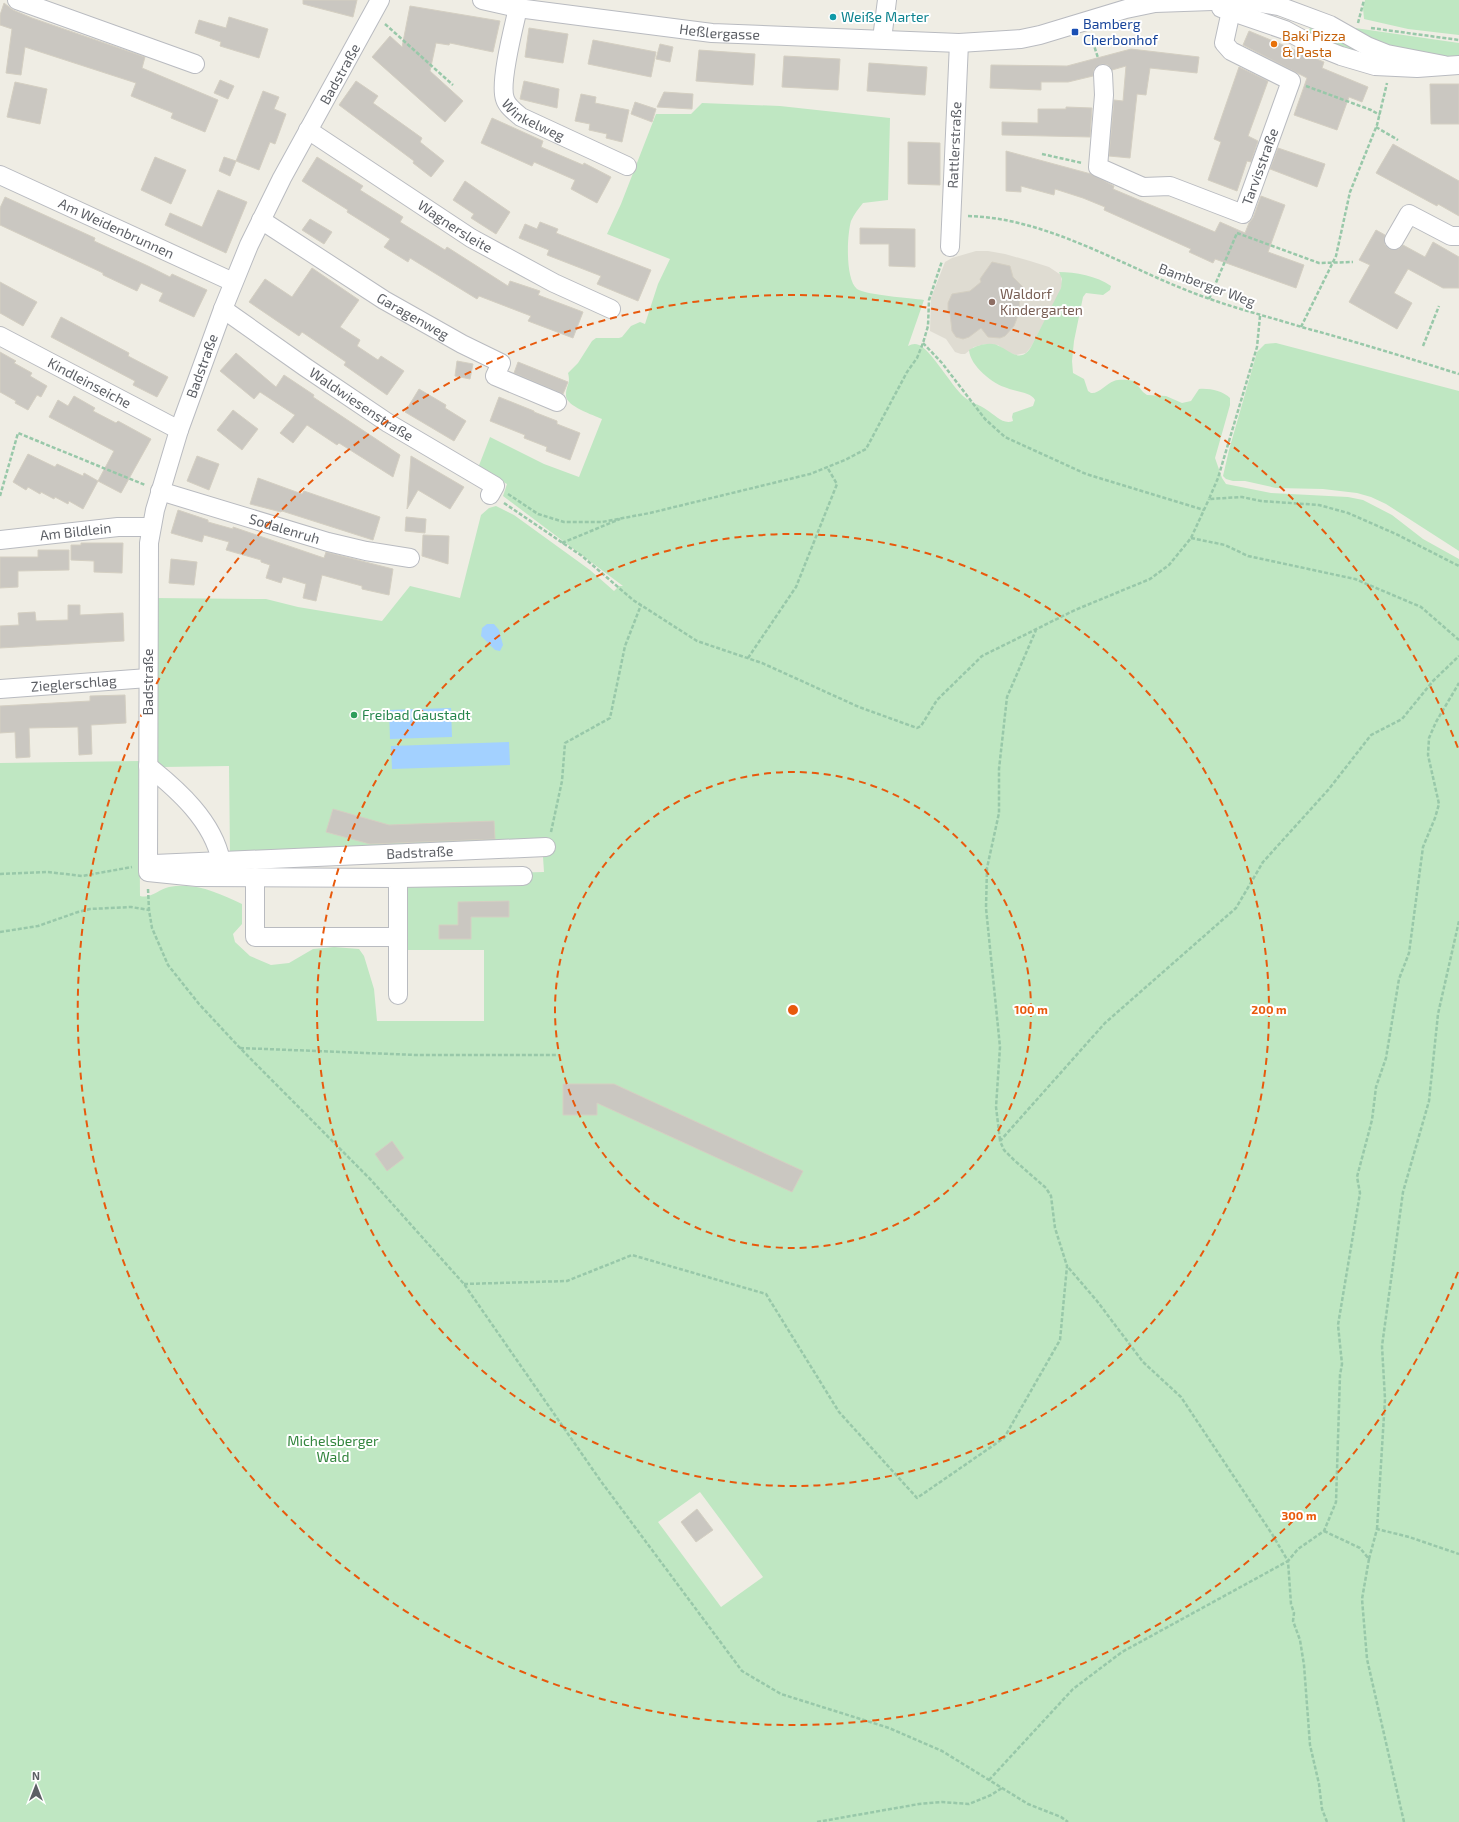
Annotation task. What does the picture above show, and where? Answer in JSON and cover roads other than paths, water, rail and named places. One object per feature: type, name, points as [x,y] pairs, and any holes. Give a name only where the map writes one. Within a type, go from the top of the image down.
[{"type":"street","points":[[17,0],[195,64]]},
{"type":"street","name":"Heßlergasse","points":[[482,0],[518,8],[712,33],[958,43],[1021,40],[1040,35],[1125,4],[1197,1],[1238,4]]},
{"type":"street","points":[[882,40],[887,0]]},
{"type":"street","points":[[1238,4],[1279,6],[1330,25],[1367,46],[1387,54],[1451,65]]},
{"type":"street","points":[[1238,4],[1311,44],[1341,56],[1375,66],[1417,68],[1451,65]]},
{"type":"street","name":"Tarvisstraße","points":[[1103,74],[1104,95],[1098,167],[1143,187],[1170,186],[1244,214],[1291,81],[1231,51],[1224,43],[1238,4]]},
{"type":"street","name":"Badstraße","points":[[377,7],[308,130],[261,220],[233,282],[179,430],[160,491],[149,543],[148,869],[221,861],[546,848]]},
{"type":"street","name":"Winkelweg","points":[[518,8],[503,85],[505,99],[510,107],[521,117],[627,166]]},
{"type":"street","name":"Rattlerstraße","points":[[950,247],[958,43]]},
{"type":"street","name":"Wagnersleite","points":[[308,130],[471,238],[554,283],[611,309]]},
{"type":"street","name":"Am Weidenbrunnen","points":[[0,175],[233,282]]},
{"type":"street","points":[[1394,240],[1409,214],[1450,236],[1459,236]]},
{"type":"street","name":"Garagenweg","points":[[261,220],[384,300],[462,344],[501,363],[495,376],[557,402]]},
{"type":"street","name":"Waldwiesenstraße","points":[[223,309],[388,423],[492,490]]},
{"type":"street","name":"Kindleinseiche","points":[[0,336],[179,430]]},
{"type":"street","name":"Sodalenruh","points":[[160,491],[328,542],[366,551],[410,558]]},
{"type":"street","name":"Am Bildlein","points":[[0,540],[110,528],[152,527]]},
{"type":"street","name":"Zieglerschlag","points":[[0,689],[148,678]]},
{"type":"street","points":[[148,766],[172,785],[197,813],[214,839],[219,849],[221,861]]},
{"type":"street","points":[[148,869],[197,877],[398,878],[523,876]]},
{"type":"street","points":[[255,877],[255,937],[398,937]]},
{"type":"street","points":[[398,878],[398,994]]},
{"type":"water","points":[[487,624],[494,624],[499,630],[503,645],[500,651],[495,650],[481,636],[482,628]]},
{"type":"water","points":[[451,708],[452,737],[390,739],[389,710]]},
{"type":"water","points":[[509,742],[510,765],[392,769],[391,746]]},
{"type":"place","name":"Weiße Marter","points":[[833,17]]},
{"type":"place","name":"Bamberg Cherbonhof","points":[[1075,32]]},
{"type":"place","name":"Baki Pizza & Pasta","points":[[1274,44]]},
{"type":"place","name":"Waldorf Kindergarten","points":[[992,302]]},
{"type":"place","name":"Freibad Gaustadt","points":[[354,715]]},
{"type":"park label","name":"Michelsberger Wald","points":[[333,1450]]}]
